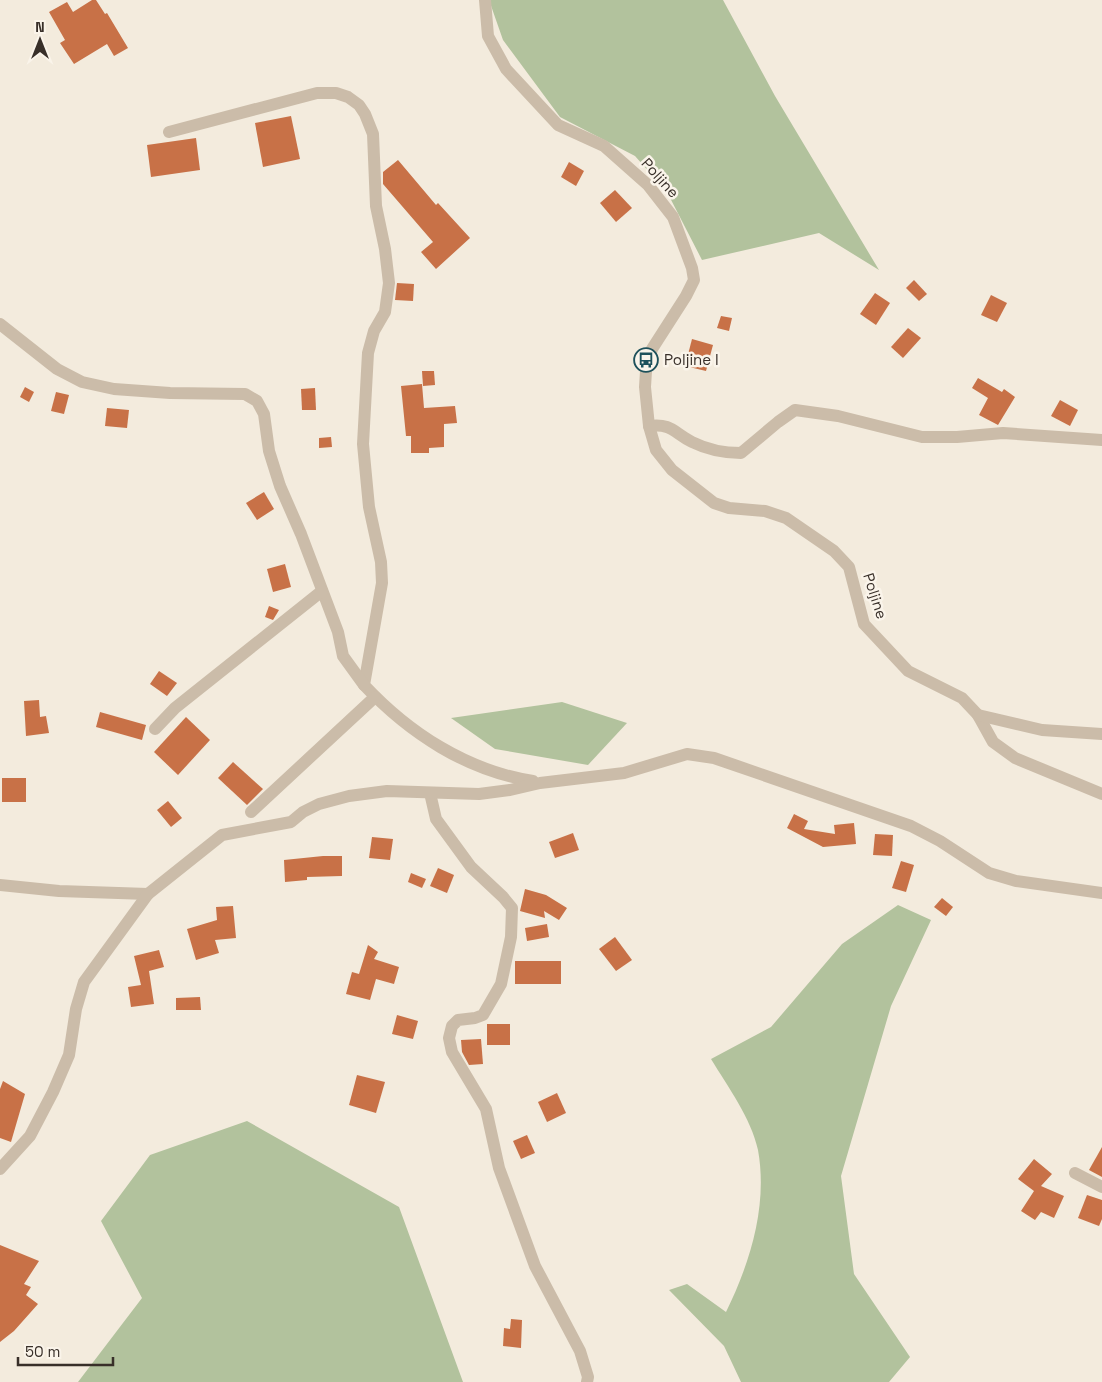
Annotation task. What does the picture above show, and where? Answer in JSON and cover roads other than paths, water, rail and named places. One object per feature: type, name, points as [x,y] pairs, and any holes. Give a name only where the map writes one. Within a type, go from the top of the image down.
[{"type":"street","name":"Poljine","points":[[485,0],[488,36],[506,69],[558,125],[604,146],[648,185],[673,217],[692,268],[694,280],[652,349],[645,387],[649,426],[656,450],[672,470],[714,503],[729,508],[765,511],[786,518],[834,552],[849,567],[864,624],[877,641],[908,671],[962,698],[978,715],[993,742],[1015,758],[1102,794]]},
{"type":"street","points":[[169,132],[317,93],[336,93],[359,105],[373,134],[376,206],[386,249],[389,283],[385,312],[374,331],[368,353],[363,444],[369,506],[381,562],[382,583],[364,685]]},
{"type":"street","points":[[0,324],[57,369],[82,382],[114,389],[170,393],[245,394],[257,401],[264,414],[269,451],[280,486],[301,534],[338,632],[343,656],[364,685],[395,717],[435,745],[474,764],[512,778],[540,782]]},
{"type":"street","points":[[649,426],[660,425],[672,428],[691,442],[721,453],[741,453],[795,410],[838,416],[922,437],[957,437],[1003,433],[1102,440]]},
{"type":"street","points":[[155,729],[175,708],[322,591]]},
{"type":"street","points":[[251,812],[375,697]]},
{"type":"street","points":[[978,715],[1042,730],[1102,734]]},
{"type":"street","points":[[0,1169],[30,1136],[53,1092],[69,1055],[76,1009],[84,982],[148,894],[222,835],[291,822],[303,812],[319,804],[349,796],[387,790],[479,794],[510,790],[540,782],[624,773],[687,754],[714,758],[911,826],[940,841],[989,873],[1016,881],[1102,893]]},
{"type":"street","points":[[430,793],[436,819],[471,867],[503,896],[512,908],[511,937],[501,984],[483,1015],[458,1020],[452,1026],[449,1038],[452,1052],[486,1109],[499,1168],[505,1186],[535,1266],[580,1351],[588,1377],[587,1382]]},
{"type":"street","points":[[0,885],[59,891],[148,894]]},
{"type":"street","points":[[1075,1173],[1102,1187]]},
{"type":"place","name":"Poljine I","points":[[646,360]]}]
